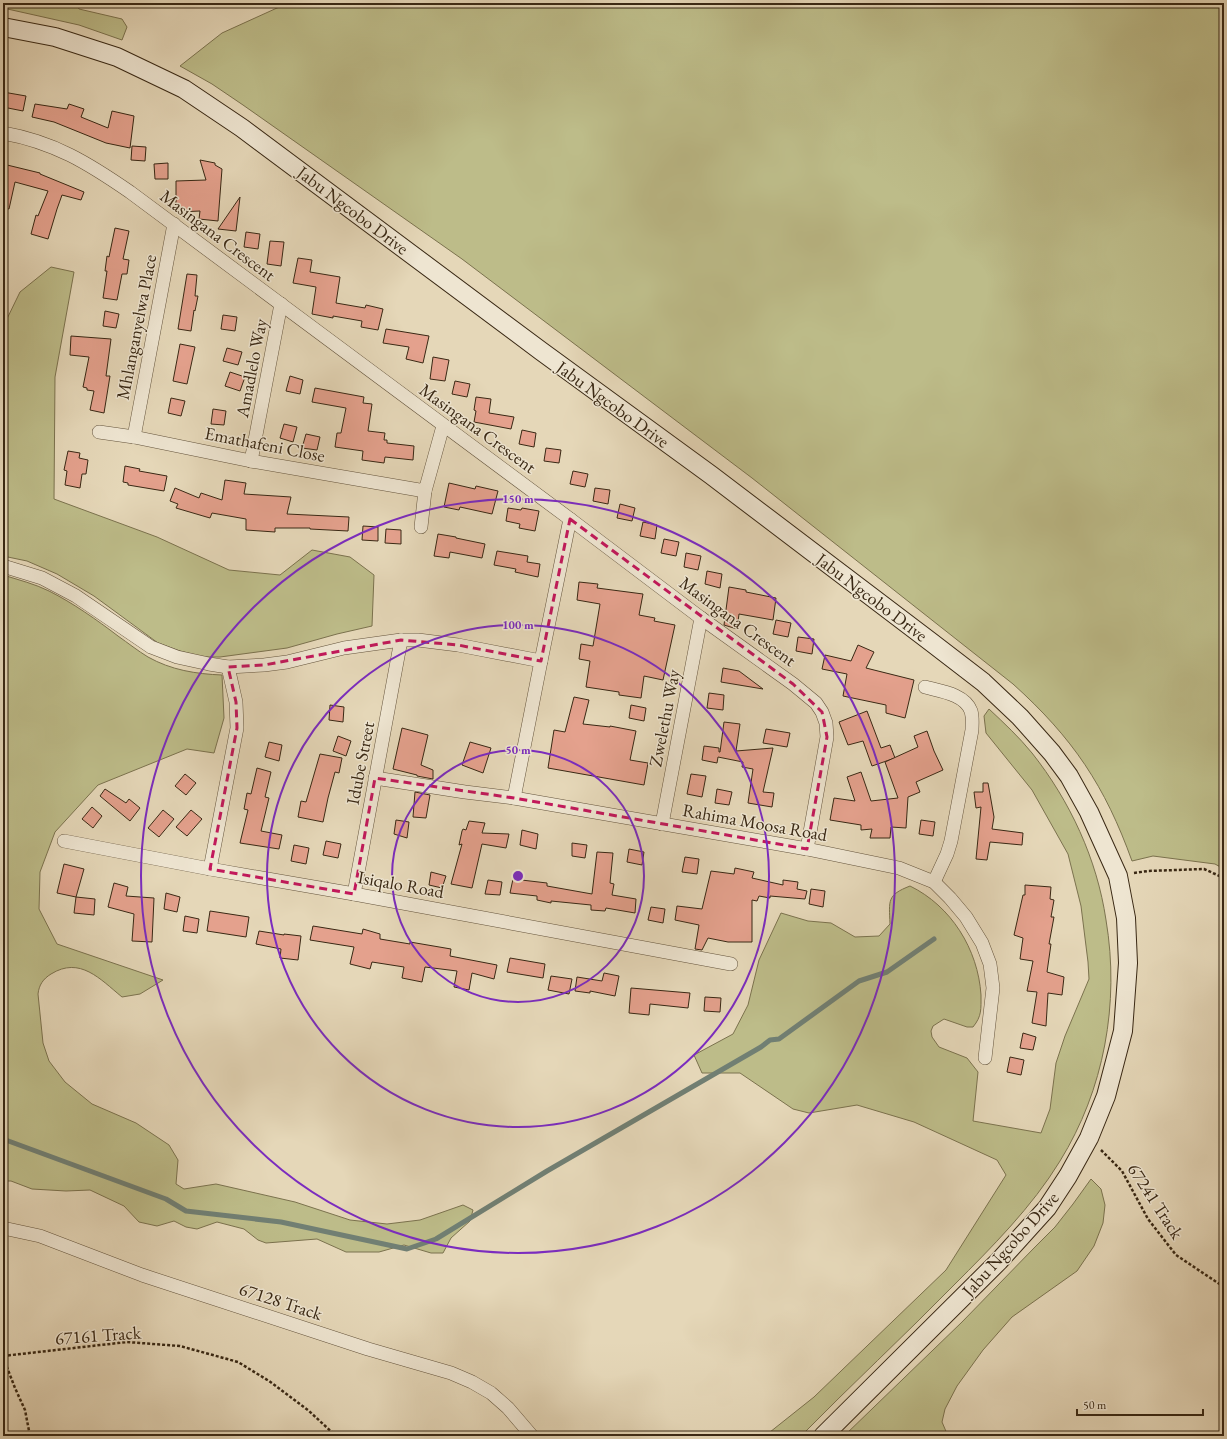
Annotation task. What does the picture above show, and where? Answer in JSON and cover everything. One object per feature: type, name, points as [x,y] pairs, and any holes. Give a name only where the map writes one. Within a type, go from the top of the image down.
[{"type":"main road","name":"Jabu Ngcobo Drive","points":[[3,27],[56,37],[117,56],[184,89],[236,124],[711,475],[983,682],[1020,717],[1052,752],[1069,776],[1089,812],[1118,876],[1126,918],[1128,963],[1123,1031],[1106,1096],[1089,1138],[1068,1176],[1047,1208],[999,1261],[823,1436]]},
{"type":"street","name":"Masingana Crescent","points":[[3,133],[41,143],[67,153],[96,168],[174,224],[701,618],[793,684],[816,704],[822,712],[826,723],[827,737],[807,849]]},
{"type":"street","name":"Mhlanganyelwa Place","points":[[134,437],[174,224]]},
{"type":"street","name":"Amadlelo Way","points":[[251,461],[281,304]]},
{"type":"street","points":[[420,527],[425,491],[444,426]]},
{"type":"street","name":"Emathafeni Close","points":[[99,432],[134,437],[251,461],[425,491]]},
{"type":"street","points":[[514,798],[570,519]]},
{"type":"street","points":[[3,566],[32,574],[57,585],[76,596],[151,647],[177,657],[228,667],[287,662],[344,648],[401,640],[418,640],[458,645],[541,661]]},
{"type":"street","name":"Zwelethu Way","points":[[662,824],[701,618]]},
{"type":"street","name":"Idube Street","points":[[354,894],[401,640]]},
{"type":"street","points":[[210,869],[237,728],[236,702],[228,667]]},
{"type":"street","points":[[925,687],[957,696],[969,706],[972,712],[972,730],[950,841],[947,854],[934,882]]},
{"type":"street","name":"Rahima Moosa Road","points":[[375,778],[514,798],[807,849],[899,868],[934,882],[966,917],[982,944],[990,964],[993,988],[985,1058]]},
{"type":"street","name":"Isiqalo Road","points":[[64,840],[210,869],[354,894],[731,964]]},
{"type":"street","name":"67128 Track","points":[[3,1228],[40,1236],[142,1275],[368,1349],[451,1373],[472,1382],[491,1393],[508,1408],[532,1436]]},
{"type":"path","points":[[1118,876],[1148,870],[1204,869],[1224,878]]},
{"type":"path","name":"67241 Track","points":[[1089,1138],[1122,1171],[1148,1219],[1176,1255],[1224,1287]]},
{"type":"path","name":"67161 Track","points":[[3,1356],[127,1342],[180,1346],[238,1362],[269,1381],[309,1412],[336,1436]]},
{"type":"path","points":[[3,1356],[14,1388],[25,1410],[30,1436]]},
{"type":"highlighted area","points":[[570,519],[793,684],[822,712],[827,737],[807,849],[514,798],[375,778],[354,894],[210,869],[237,728],[236,702],[228,667],[264,665],[401,640],[458,645],[541,661]]},
{"type":"shaded area","points":[[3,3],[76,3],[79,9],[122,19],[127,27],[122,40],[79,25],[3,8]]},
{"type":"shaded area","points":[[288,3],[1224,3],[1224,869],[1215,864],[1153,856],[1132,861],[1122,834],[1110,809],[1085,765],[1053,724],[1013,684],[752,478],[462,259],[243,105],[212,84],[180,66],[222,33]]},
{"type":"shaded area","points":[[51,267],[74,272],[55,377],[54,499],[157,537],[229,570],[280,575],[312,550],[350,557],[374,575],[372,626],[287,648],[220,657],[203,657],[158,643],[94,596],[57,574],[27,561],[3,556],[3,327],[20,292]]},
{"type":"shaded area","points":[[3,575],[38,586],[76,606],[148,657],[175,668],[203,674],[222,675],[224,718],[214,753],[187,749],[98,785],[55,832],[40,872],[39,909],[57,944],[163,980],[140,994],[122,997],[98,977],[80,969],[71,967],[61,969],[48,976],[40,985],[38,994],[43,1043],[49,1061],[65,1082],[92,1104],[136,1123],[169,1145],[178,1160],[176,1184],[184,1189],[216,1184],[295,1202],[350,1220],[387,1224],[420,1220],[463,1205],[473,1210],[470,1221],[451,1238],[443,1253],[431,1253],[404,1245],[379,1252],[346,1252],[317,1239],[266,1243],[258,1240],[244,1229],[217,1222],[197,1229],[186,1227],[174,1221],[157,1226],[139,1222],[124,1206],[90,1190],[66,1191],[32,1189],[11,1181],[3,1181]]},
{"type":"shaded area","points":[[989,709],[1027,747],[1046,771],[1070,811],[1089,853],[1096,875],[1106,920],[1110,951],[1111,983],[1105,1045],[1098,1075],[1088,1105],[1075,1134],[1060,1161],[1037,1194],[997,1241],[801,1436],[765,1436],[814,1397],[946,1270],[1006,1175],[997,1160],[914,1122],[857,1105],[809,1113],[793,1109],[740,1073],[702,1073],[694,1055],[733,1034],[748,1005],[759,960],[781,913],[808,921],[831,923],[855,937],[879,936],[890,924],[889,909],[891,899],[897,892],[910,886],[938,905],[950,917],[968,946],[979,978],[981,1004],[978,1019],[973,1027],[967,1027],[944,1019],[933,1026],[931,1031],[932,1037],[939,1047],[967,1058],[978,1072],[973,1121],[1041,1133],[1050,1109],[1056,1063],[1065,1036],[1089,979],[1088,962],[1081,906],[1068,854],[1032,790],[986,733],[984,716]]},
{"type":"shaded area","points":[[1091,1179],[1101,1189],[1105,1205],[1103,1223],[1094,1246],[1077,1271],[1012,1317],[983,1350],[957,1386],[945,1409],[942,1422],[948,1436],[844,1436],[962,1322],[1055,1227]]},
{"type":"building","points":[[3,92],[26,96],[23,111],[3,107]]},
{"type":"building","points":[[35,104],[67,109],[69,104],[84,109],[81,117],[108,128],[112,111],[134,116],[130,148],[106,143],[54,122],[32,117]]},
{"type":"building","points":[[132,146],[146,147],[145,161],[131,160]]},
{"type":"building","points":[[200,160],[215,163],[215,165],[222,169],[218,221],[199,219],[200,211],[178,212],[178,208],[176,208],[176,181],[206,180]]},
{"type":"building","points":[[168,163],[168,179],[155,179],[154,164]]},
{"type":"building","points":[[3,164],[40,173],[84,192],[81,200],[62,195],[48,239],[31,234],[36,215],[38,216],[48,191],[15,182],[9,209],[3,208]]},
{"type":"building","points":[[240,197],[236,231],[218,229]]},
{"type":"building","points":[[115,228],[129,231],[123,259],[129,260],[127,274],[122,274],[117,300],[103,298],[107,271],[105,271],[107,256],[109,257]]},
{"type":"building","points":[[246,232],[260,234],[258,249],[244,247]]},
{"type":"building","points":[[270,241],[284,242],[281,266],[267,264]]},
{"type":"building","points":[[298,258],[312,260],[310,272],[340,277],[336,303],[365,308],[366,305],[383,309],[378,330],[361,327],[362,321],[312,314],[316,287],[293,283]]},
{"type":"building","points":[[187,274],[197,275],[195,296],[198,296],[191,331],[178,329]]},
{"type":"building","points":[[105,311],[119,314],[116,328],[103,326]]},
{"type":"building","points":[[223,315],[237,317],[235,331],[221,329]]},
{"type":"building","points":[[386,329],[429,336],[423,363],[406,359],[409,347],[383,343]]},
{"type":"building","points":[[71,336],[111,339],[106,376],[110,376],[104,413],[90,410],[94,391],[87,390],[87,388],[83,387],[89,357],[70,355]]},
{"type":"building","points":[[180,344],[195,347],[187,384],[173,381]]},
{"type":"building","points":[[227,348],[242,352],[238,365],[223,361]]},
{"type":"building","points":[[433,357],[449,360],[445,381],[430,379]]},
{"type":"building","points":[[230,372],[245,377],[240,391],[225,386]]},
{"type":"building","points":[[290,376],[303,380],[300,394],[286,391]]},
{"type":"building","points":[[455,381],[470,384],[467,397],[452,394]]},
{"type":"building","points":[[315,388],[364,397],[363,403],[372,404],[368,431],[385,433],[384,440],[387,440],[387,443],[414,446],[413,460],[385,457],[384,463],[362,460],[363,451],[335,447],[337,433],[341,433],[346,408],[312,402]]},
{"type":"building","points":[[476,397],[491,399],[489,413],[514,417],[511,429],[474,422]]},
{"type":"building","points":[[171,398],[185,401],[181,416],[168,413]]},
{"type":"building","points":[[213,409],[226,411],[224,425],[211,424]]},
{"type":"building","points":[[284,424],[297,427],[293,442],[280,438]]},
{"type":"building","points":[[522,430],[536,433],[534,447],[519,444]]},
{"type":"building","points":[[306,434],[320,437],[317,450],[302,448]]},
{"type":"building","points":[[546,448],[561,450],[559,463],[544,461]]},
{"type":"building","points":[[68,451],[80,453],[79,458],[88,460],[86,474],[82,474],[80,488],[65,485],[67,471],[64,470]]},
{"type":"building","points":[[125,466],[140,469],[139,471],[167,476],[164,491],[128,485],[128,483],[123,482]]},
{"type":"building","points":[[573,471],[588,474],[585,487],[570,484]]},
{"type":"building","points":[[225,480],[246,483],[244,494],[291,497],[287,514],[349,517],[348,531],[310,528],[275,528],[275,532],[246,530],[246,519],[212,513],[210,518],[176,508],[178,504],[170,501],[175,488],[199,498],[201,493],[222,500]]},
{"type":"building","points":[[449,483],[475,489],[476,486],[498,491],[492,514],[460,507],[459,510],[444,507]]},
{"type":"building","points":[[595,488],[610,490],[608,504],[593,501]]},
{"type":"building","points":[[620,504],[635,508],[632,521],[617,518]]},
{"type":"building","points":[[508,508],[521,510],[522,508],[539,511],[535,531],[519,528],[520,524],[506,521]]},
{"type":"building","points":[[643,522],[657,525],[655,539],[640,536]]},
{"type":"building","points":[[363,526],[378,527],[378,541],[362,540]]},
{"type":"building","points":[[386,529],[401,530],[401,544],[385,543]]},
{"type":"building","points":[[438,534],[485,544],[482,558],[450,552],[449,558],[434,556]]},
{"type":"building","points":[[664,539],[679,542],[676,556],[661,553]]},
{"type":"building","points":[[497,551],[528,556],[527,562],[540,564],[538,577],[515,572],[516,569],[494,565]]},
{"type":"building","points":[[686,553],[701,556],[698,570],[684,567]]},
{"type":"building","points":[[707,571],[722,574],[720,588],[705,584]]},
{"type":"building","points":[[579,582],[598,584],[597,588],[643,594],[639,615],[655,618],[654,621],[675,625],[663,680],[644,676],[641,698],[619,695],[619,692],[586,687],[590,661],[579,659],[581,644],[593,646],[600,604],[577,600]]},
{"type":"building","points":[[729,587],[776,598],[773,620],[739,614],[737,629],[724,625]]},
{"type":"building","points":[[776,620],[791,623],[788,637],[773,634]]},
{"type":"building","points":[[798,637],[814,639],[812,654],[796,651]]},
{"type":"building","points":[[858,645],[874,652],[866,668],[914,680],[905,718],[886,713],[886,705],[843,696],[847,674],[822,669],[825,655],[851,661]]},
{"type":"building","points":[[723,668],[739,671],[763,689],[721,682]]},
{"type":"building","points":[[709,693],[724,695],[723,710],[707,708]]},
{"type":"building","points":[[574,697],[589,700],[583,724],[610,726],[636,731],[630,760],[648,763],[644,785],[548,768],[554,730],[565,732]]},
{"type":"building","points":[[330,705],[344,707],[343,722],[329,720]]},
{"type":"building","points":[[631,705],[646,708],[644,721],[629,718]]},
{"type":"building","points":[[867,711],[881,748],[890,745],[895,758],[872,766],[863,741],[848,745],[839,722]]},
{"type":"building","points":[[724,722],[740,724],[736,751],[773,748],[763,792],[774,793],[772,807],[748,803],[753,769],[742,767],[743,762],[718,757],[717,763],[702,760],[704,746],[719,748],[720,752]]},
{"type":"building","points":[[402,728],[428,735],[421,765],[433,770],[433,779],[393,769]]},
{"type":"building","points":[[766,729],[790,733],[787,747],[763,743]]},
{"type":"building","points":[[927,731],[943,770],[916,782],[920,792],[908,797],[906,828],[891,827],[890,838],[870,838],[872,829],[861,830],[861,825],[830,820],[834,798],[855,801],[847,777],[861,772],[871,801],[898,798],[885,762],[918,747],[914,736]]},
{"type":"building","points":[[338,736],[351,741],[346,756],[333,751]]},
{"type":"building","points":[[269,742],[282,745],[279,761],[265,757]]},
{"type":"building","points":[[470,742],[491,748],[483,773],[462,765]]},
{"type":"building","points":[[320,754],[342,758],[339,773],[335,772],[323,822],[298,817],[301,801],[306,802]]},
{"type":"building","points":[[257,768],[271,772],[265,797],[269,798],[261,831],[282,835],[279,849],[240,843],[248,810],[244,809],[247,793],[251,794]]},
{"type":"building","points":[[185,774],[196,783],[186,795],[175,786]]},
{"type":"building","points":[[691,774],[706,776],[702,797],[687,794]]},
{"type":"building","points":[[983,783],[988,783],[994,817],[992,829],[1023,833],[1022,845],[990,842],[987,860],[976,859],[981,807],[976,808],[974,792],[983,792]]},
{"type":"building","points":[[105,789],[126,803],[129,799],[140,808],[130,821],[100,796]]},
{"type":"building","points":[[717,789],[732,792],[729,805],[715,803]]},
{"type":"building","points":[[415,792],[430,795],[426,818],[413,817]]},
{"type":"building","points":[[92,807],[102,816],[93,828],[82,819]]},
{"type":"building","points":[[163,810],[174,819],[159,837],[148,828]]},
{"type":"building","points":[[191,810],[202,819],[187,836],[176,827]]},
{"type":"building","points":[[396,820],[409,822],[407,838],[394,834]]},
{"type":"building","points":[[921,820],[935,822],[933,836],[919,834]]},
{"type":"building","points":[[469,821],[485,823],[482,833],[509,834],[506,848],[482,844],[472,888],[451,884],[462,844],[459,845],[462,831],[463,829],[466,830]]},
{"type":"building","points":[[522,830],[538,834],[536,849],[520,845]]},
{"type":"building","points":[[326,841],[341,844],[338,858],[323,855]]},
{"type":"building","points":[[572,843],[587,845],[585,858],[572,856]]},
{"type":"building","points":[[294,845],[309,848],[306,864],[291,861]]},
{"type":"building","points":[[629,849],[644,852],[642,865],[627,862]]},
{"type":"building","points":[[597,852],[613,853],[610,883],[614,884],[612,895],[636,899],[635,913],[606,908],[605,911],[591,910],[591,905],[551,901],[551,903],[537,900],[537,896],[510,893],[513,879],[547,883],[547,886],[592,894]]},
{"type":"building","points":[[685,857],[699,859],[697,874],[682,872]]},
{"type":"building","points":[[64,864],[84,869],[76,897],[57,893]]},
{"type":"building","points":[[735,868],[754,872],[752,878],[783,885],[783,880],[798,882],[797,889],[807,891],[805,899],[770,896],[770,898],[759,896],[757,901],[752,900],[752,942],[728,942],[708,938],[702,950],[695,949],[699,925],[675,920],[677,906],[702,909],[711,871],[734,874]]},
{"type":"building","points":[[431,872],[446,876],[442,888],[429,885]]},
{"type":"building","points":[[488,880],[502,882],[500,895],[485,894]]},
{"type":"building","points":[[114,883],[128,887],[126,896],[154,898],[152,942],[132,941],[134,914],[108,907]]},
{"type":"building","points":[[1025,885],[1051,887],[1050,899],[1054,900],[1051,917],[1054,917],[1049,944],[1051,944],[1047,972],[1064,977],[1062,995],[1048,993],[1046,1026],[1032,1023],[1037,992],[1027,991],[1033,961],[1020,959],[1023,938],[1014,935],[1023,895],[1025,895]]},
{"type":"building","points":[[811,889],[825,891],[823,907],[809,904]]},
{"type":"building","points":[[166,893],[180,897],[177,912],[164,909]]},
{"type":"building","points":[[76,897],[95,899],[94,915],[74,913]]},
{"type":"building","points":[[651,907],[665,909],[663,923],[648,920]]},
{"type":"building","points":[[210,911],[249,917],[246,937],[207,931]]},
{"type":"building","points":[[185,916],[199,919],[197,933],[183,931]]},
{"type":"building","points":[[313,926],[362,934],[363,929],[380,934],[380,939],[410,944],[410,942],[451,949],[450,956],[497,965],[494,979],[472,973],[469,990],[454,987],[457,971],[425,967],[422,982],[402,978],[404,967],[372,962],[370,969],[350,964],[354,947],[310,940]]},
{"type":"building","points":[[259,931],[301,936],[298,960],[280,958],[281,949],[256,944]]},
{"type":"building","points":[[510,958],[545,964],[543,978],[507,972]]},
{"type":"building","points":[[604,973],[619,976],[615,996],[590,991],[590,993],[575,991],[577,977],[602,981]]},
{"type":"building","points":[[551,976],[572,979],[569,994],[548,990]]},
{"type":"building","points":[[631,988],[690,993],[688,1008],[650,1004],[649,1015],[629,1013]]},
{"type":"building","points":[[705,997],[721,998],[720,1012],[704,1011]]},
{"type":"building","points":[[1023,1033],[1036,1037],[1033,1050],[1020,1048]]},
{"type":"building","points":[[1010,1057],[1024,1060],[1021,1075],[1007,1072]]},
{"type":"waterway","points":[[3,1139],[166,1199],[186,1211],[281,1222],[407,1249],[436,1239],[547,1171],[761,1047],[770,1040],[779,1039],[859,981],[887,972],[934,939]]}]
